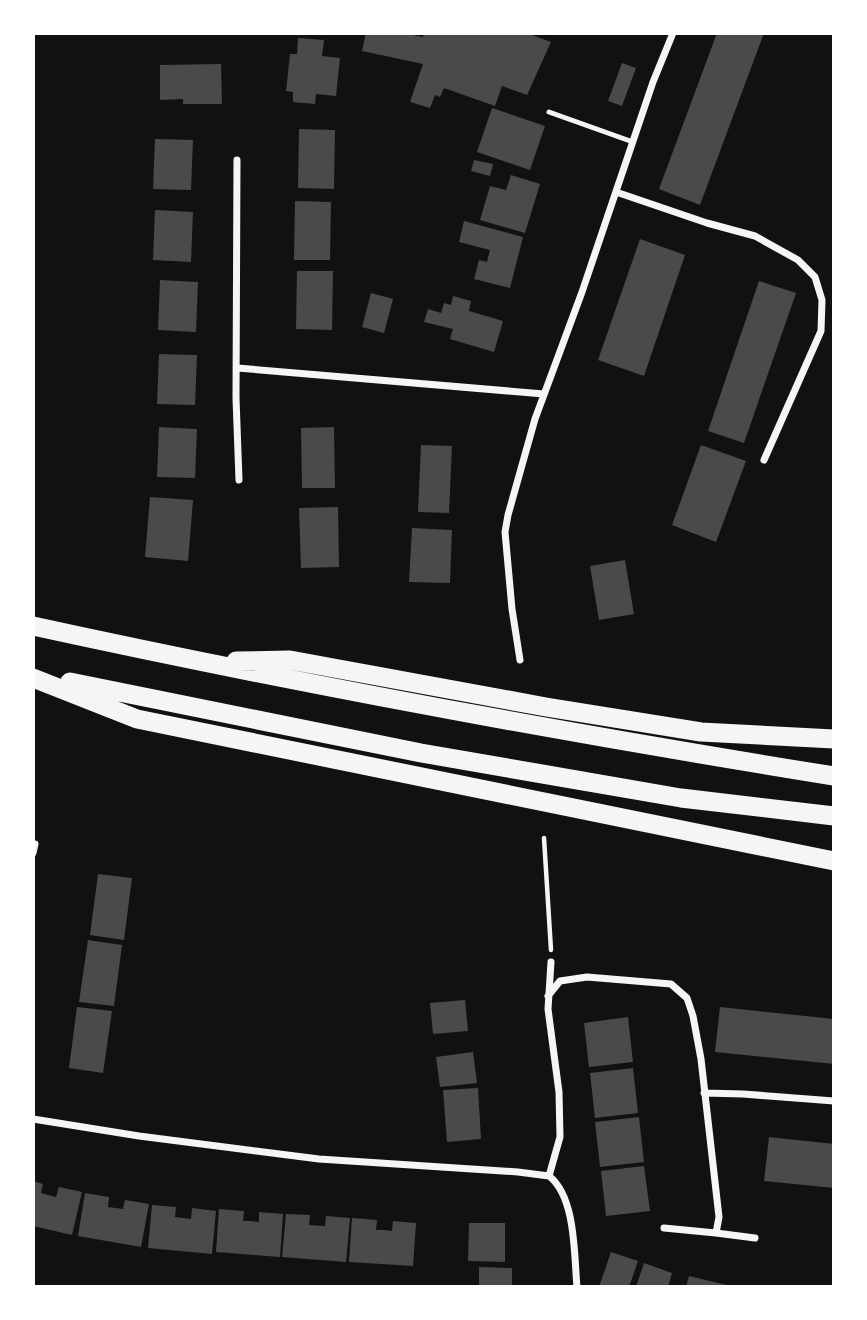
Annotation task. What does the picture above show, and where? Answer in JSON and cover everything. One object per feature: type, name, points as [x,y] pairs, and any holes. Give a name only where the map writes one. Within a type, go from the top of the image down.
[{"type":"highway","points":[[33,626],[197,662],[612,741],[834,776]]},
{"type":"highway","points":[[197,662],[290,660],[546,707],[701,732],[834,739]]},
{"type":"highway","points":[[33,676],[421,753],[681,798],[834,816]]},
{"type":"highway","points":[[33,676],[137,719],[834,861]]},
{"type":"street","points":[[520,660],[505,532],[522,460],[673,33]]},
{"type":"street","points":[[237,160],[236,431],[239,480]]},
{"type":"street","points":[[616,192],[706,223],[755,236],[798,260],[815,277],[822,300],[821,331],[764,460]]},
{"type":"street","points":[[237,368],[544,394]]},
{"type":"street","points":[[33,853],[35,844]]},
{"type":"street","points":[[549,1177],[560,1137],[559,1092],[549,1021],[551,961]]},
{"type":"street","points":[[548,996],[560,981],[587,977],[662,983],[677,988],[687,998],[693,1016],[705,1093],[718,1200],[716,1233]]},
{"type":"street","points":[[705,1093],[834,1101]]},
{"type":"street","points":[[33,1119],[139,1136],[319,1159],[518,1172],[549,1177],[566,1197],[577,1287]]},
{"type":"street","points":[[664,1228],[755,1237]]},
{"type":"lane","points":[[549,112],[633,142]]},
{"type":"path","points":[[544,838],[551,961]]},
{"type":"building","points":[[366,33],[402,33],[423,37],[424,33],[526,33],[551,42],[527,95],[502,86],[495,106],[444,88],[440,97],[435,95],[430,108],[410,102],[423,64],[362,51]]},
{"type":"building","points":[[717,33],[764,33],[700,205],[659,189]]},
{"type":"building","points":[[298,38],[324,40],[322,56],[340,58],[336,96],[316,94],[315,104],[293,102],[293,92],[286,91],[290,54],[297,54]]},
{"type":"building","points":[[622,63],[636,68],[622,106],[608,101]]},
{"type":"building","points":[[221,64],[222,104],[183,104],[183,99],[160,100],[160,65]]},
{"type":"building","points":[[492,108],[545,126],[530,170],[477,152]]},
{"type":"building","points":[[299,129],[335,130],[334,189],[298,188]]},
{"type":"building","points":[[155,139],[193,140],[191,190],[153,189]]},
{"type":"building","points":[[474,160],[493,164],[490,176],[471,171]]},
{"type":"building","points":[[511,175],[540,184],[525,233],[480,220],[490,186],[506,190]]},
{"type":"building","points":[[295,201],[331,202],[330,260],[294,260]]},
{"type":"building","points":[[155,210],[193,212],[191,262],[153,260]]},
{"type":"building","points":[[464,221],[523,237],[510,288],[474,279],[479,260],[487,262],[490,250],[459,242]]},
{"type":"building","points":[[640,239],[685,255],[644,376],[598,360]]},
{"type":"building","points":[[297,271],[333,271],[332,330],[296,329]]},
{"type":"building","points":[[160,280],[198,282],[196,332],[158,330]]},
{"type":"building","points":[[759,281],[796,293],[744,443],[708,431]]},
{"type":"building","points":[[371,293],[393,299],[384,333],[362,327]]},
{"type":"building","points":[[453,296],[471,301],[469,311],[503,321],[494,352],[450,339],[453,329],[424,322],[428,309],[441,313],[444,303],[451,305]]},
{"type":"building","points":[[159,354],[197,355],[195,405],[157,404]]},
{"type":"building","points":[[159,427],[197,429],[195,478],[157,477]]},
{"type":"building","points":[[334,427],[335,488],[302,488],[301,428]]},
{"type":"building","points":[[421,445],[452,446],[449,513],[418,512]]},
{"type":"building","points":[[701,445],[746,461],[716,542],[672,525]]},
{"type":"building","points":[[150,497],[193,500],[188,561],[145,557]]},
{"type":"building","points":[[338,507],[339,567],[301,568],[299,508]]},
{"type":"building","points":[[412,528],[452,530],[450,583],[409,582]]},
{"type":"building","points":[[625,560],[634,614],[599,620],[590,566]]},
{"type":"building","points":[[98,874],[132,878],[124,940],[90,935]]},
{"type":"building","points":[[88,940],[122,945],[114,1006],[79,1002]]},
{"type":"building","points":[[465,1000],[468,1031],[433,1034],[430,1003]]},
{"type":"building","points":[[77,1007],[112,1011],[103,1073],[69,1068]]},
{"type":"building","points":[[720,1007],[834,1019],[834,1064],[715,1052]]},
{"type":"building","points":[[628,1017],[633,1062],[589,1067],[584,1023]]},
{"type":"building","points":[[473,1052],[477,1083],[440,1087],[436,1057]]},
{"type":"building","points":[[633,1068],[638,1113],[595,1118],[590,1073]]},
{"type":"building","points":[[478,1088],[481,1139],[447,1142],[443,1090]]},
{"type":"building","points":[[639,1117],[644,1162],[600,1167],[595,1122]]},
{"type":"building","points":[[769,1137],[834,1144],[834,1188],[764,1181]]},
{"type":"building","points":[[644,1166],[650,1211],[606,1216],[601,1171]]},
{"type":"building","points":[[33,1181],[43,1184],[41,1193],[56,1197],[59,1187],[82,1192],[72,1235],[33,1226]]},
{"type":"building","points":[[85,1193],[109,1197],[108,1207],[123,1209],[125,1200],[149,1204],[141,1247],[78,1236]]},
{"type":"building","points":[[152,1205],[176,1207],[175,1217],[191,1219],[192,1208],[216,1211],[212,1254],[148,1248]]},
{"type":"building","points":[[219,1209],[244,1211],[243,1221],[259,1222],[259,1212],[283,1214],[280,1257],[216,1252]]},
{"type":"building","points":[[286,1214],[310,1215],[309,1225],[325,1226],[326,1216],[350,1218],[346,1262],[282,1257]]},
{"type":"building","points":[[352,1218],[377,1220],[376,1230],[392,1231],[393,1221],[416,1223],[413,1266],[349,1262]]},
{"type":"building","points":[[469,1223],[505,1223],[505,1262],[468,1261]]},
{"type":"building","points":[[611,1252],[638,1261],[629,1287],[599,1287]]},
{"type":"building","points":[[644,1263],[672,1273],[668,1287],[636,1287]]},
{"type":"building","points":[[479,1267],[512,1268],[512,1287],[479,1287]]},
{"type":"building","points":[[689,1276],[731,1286],[731,1287],[686,1287]]}]
